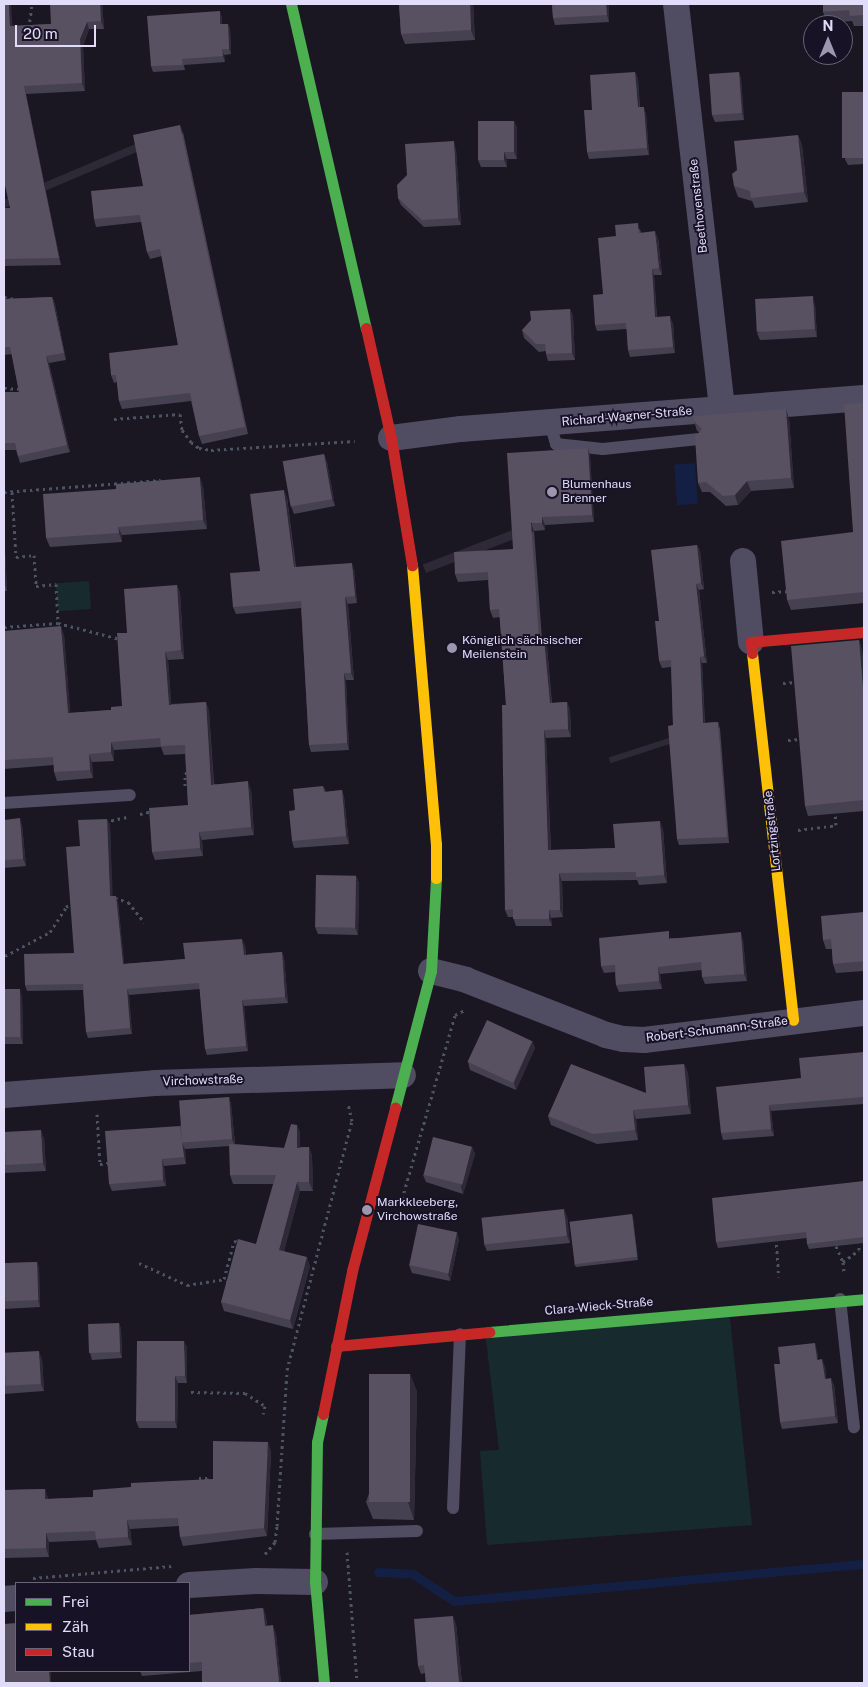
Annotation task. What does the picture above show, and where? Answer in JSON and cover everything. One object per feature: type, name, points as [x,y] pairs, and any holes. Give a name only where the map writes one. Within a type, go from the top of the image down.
[{"type":"main road","points":[[290,4],[391,438],[411,556],[436,844],[435,934],[431,971],[352,1271],[317,1442],[315,1582],[324,1683]]},
{"type":"main road","points":[[751,642],[864,632]]},
{"type":"main road","name":"Lortzingstraße","points":[[751,642],[793,1020]]},
{"type":"main road","name":"Clara-Wieck-Straße","points":[[336,1346],[782,1304],[864,1299]]},
{"type":"street","name":"Beethovenstraße","points":[[676,4],[722,409]]},
{"type":"street","name":"Richard-Wagner-Straße","points":[[391,438],[550,423],[864,398]]},
{"type":"street","name":"Lortzingstraße","points":[[743,561],[751,642]]},
{"type":"street","name":"Robert-Schumann-Straße","points":[[431,971],[466,980],[606,1035],[624,1039],[644,1040],[793,1020],[864,1013]]},
{"type":"street","name":"Virchowstraße","points":[[4,1094],[155,1083],[404,1075]]},
{"type":"street","points":[[181,1575],[256,1581],[315,1582]]},
{"type":"street","points":[[4,1598],[15,1592]]},
{"type":"lane","points":[[550,423],[556,444],[603,449],[698,439]]},
{"type":"lane","points":[[4,803],[130,795]]},
{"type":"lane","points":[[840,1299],[854,1427]]},
{"type":"lane","points":[[453,1508],[460,1334]]},
{"type":"lane","points":[[315,1534],[417,1531]]},
{"type":"path","points":[[28,31],[32,4]]},
{"type":"path","points":[[4,297],[22,300]]},
{"type":"path","points":[[4,388],[24,389]]},
{"type":"path","points":[[114,419],[180,414],[182,430],[191,442],[199,448],[211,450],[355,441]]},
{"type":"path","points":[[4,492],[160,480]]},
{"type":"path","points":[[12,492],[16,557],[34,555],[36,586],[56,584],[58,623]]},
{"type":"path","points":[[4,627],[58,623],[130,641]]},
{"type":"path","points":[[763,741],[808,739]]},
{"type":"path","points":[[185,786],[185,773],[197,772]]},
{"type":"path","points":[[773,833],[836,825],[835,813]]},
{"type":"path","points":[[110,898],[128,902],[144,922]]},
{"type":"path","points":[[4,956],[50,932],[66,906],[76,900]]},
{"type":"path","points":[[401,1202],[455,1015],[459,1011]]},
{"type":"path","points":[[258,1559],[275,1542],[287,1370],[352,1121],[345,1099]]},
{"type":"path","points":[[97,1109],[100,1164],[110,1163]]},
{"type":"path","points":[[775,1228],[782,1304]]},
{"type":"path","points":[[224,1279],[234,1241],[243,1243]]},
{"type":"path","points":[[843,1262],[860,1250],[859,1244]]},
{"type":"path","points":[[836,1246],[843,1262],[844,1280]]},
{"type":"path","points":[[310,1260],[315,1262]]},
{"type":"path","points":[[140,1263],[187,1285],[224,1279],[232,1282]]},
{"type":"path","points":[[191,1392],[246,1393],[265,1406],[263,1414]]},
{"type":"path","points":[[200,1478],[207,1478],[207,1488]]},
{"type":"path","points":[[346,1534],[357,1683]]},
{"type":"path","points":[[95,1582],[181,1575]]},
{"type":"green space","points":[[89,581],[91,609],[58,611],[56,583]]},
{"type":"green space","points":[[729,1309],[752,1525],[487,1545],[480,1451],[499,1450],[485,1331]]},
{"type":"water","points":[[695,463],[698,504],[677,505],[674,464]]},
{"type":"building","points":[[4,4],[9,4],[10,26],[51,24],[50,4],[100,4],[101,21],[87,22],[80,39],[82,83],[24,86],[59,258],[4,259],[4,208],[10,208],[4,181]]},
{"type":"building","points":[[399,4],[470,4],[471,30],[401,34]]},
{"type":"building","points":[[552,4],[606,4],[607,15],[553,18]]},
{"type":"building","points":[[823,4],[864,4],[864,15],[850,15],[849,10],[823,12]]},
{"type":"building","points":[[220,11],[220,24],[228,24],[229,49],[222,49],[223,56],[182,59],[183,65],[151,66],[147,16]]},
{"type":"building","points":[[635,72],[638,107],[644,107],[647,148],[587,152],[584,110],[592,110],[590,75]]},
{"type":"building","points":[[739,72],[742,113],[712,115],[709,74]]},
{"type":"building","points":[[842,92],[864,92],[864,158],[842,158]]},
{"type":"building","points":[[478,121],[514,121],[514,152],[504,152],[504,160],[478,160]]},
{"type":"building","points":[[180,125],[245,427],[199,436],[190,393],[119,401],[116,375],[111,375],[109,353],[178,345],[160,249],[147,252],[140,215],[94,219],[91,191],[143,186],[133,135]]},
{"type":"building","points":[[798,135],[804,192],[751,198],[750,191],[734,186],[732,174],[737,170],[734,141]]},
{"type":"building","points":[[454,141],[458,218],[422,220],[398,198],[397,185],[407,175],[405,144]]},
{"type":"building","points":[[638,223],[639,233],[655,231],[659,268],[652,269],[655,317],[670,316],[673,347],[628,350],[626,323],[595,325],[593,295],[603,294],[598,238],[616,236],[615,225]]},
{"type":"building","points":[[813,296],[815,329],[757,332],[755,299]]},
{"type":"building","points":[[52,297],[64,353],[46,356],[67,445],[18,456],[15,443],[4,443],[4,392],[19,392],[10,347],[4,347],[4,299]]},
{"type":"building","points":[[570,309],[572,353],[546,354],[545,344],[536,344],[522,330],[531,320],[530,311]]},
{"type":"building","points":[[864,402],[864,592],[787,600],[781,541],[853,532],[844,404]]},
{"type":"building","points":[[786,409],[791,478],[747,481],[735,495],[723,496],[706,482],[698,483],[695,437],[702,429],[694,421],[693,416]]},
{"type":"building","points":[[588,448],[592,515],[542,517],[542,523],[531,523],[539,639],[544,639],[550,703],[567,702],[568,729],[544,730],[548,850],[615,848],[613,824],[660,821],[664,875],[636,877],[636,872],[559,873],[560,910],[549,910],[549,919],[513,919],[513,909],[505,910],[502,705],[506,705],[499,609],[490,610],[488,572],[455,574],[454,552],[513,549],[507,453]]},
{"type":"building","points":[[324,454],[332,499],[291,507],[283,461]]},
{"type":"building","points":[[200,477],[203,520],[118,527],[119,533],[46,538],[43,494],[116,489],[116,484]]},
{"type":"building","points":[[284,490],[294,567],[352,563],[355,596],[345,597],[351,673],[344,673],[347,743],[309,745],[301,601],[233,607],[230,573],[260,571],[250,494]]},
{"type":"building","points":[[697,545],[701,583],[696,584],[704,656],[700,657],[703,723],[718,722],[727,837],[677,839],[668,726],[673,725],[671,660],[659,661],[655,621],[659,621],[651,550]]},
{"type":"building","points":[[177,585],[181,650],[165,652],[169,705],[206,702],[211,785],[248,781],[251,827],[199,832],[200,848],[152,852],[149,808],[188,805],[185,745],[161,746],[160,738],[111,742],[111,752],[89,754],[90,770],[54,772],[53,757],[4,760],[4,631],[61,626],[68,713],[111,710],[111,707],[122,706],[117,633],[127,633],[124,589]]},
{"type":"building","points":[[859,640],[864,701],[864,800],[805,806],[791,646]]},
{"type":"building","points":[[323,786],[324,792],[342,790],[346,836],[292,841],[289,811],[295,810],[293,789]]},
{"type":"building","points":[[20,818],[23,859],[4,860],[4,820]]},
{"type":"building","points":[[107,819],[110,896],[116,896],[123,964],[185,959],[183,943],[242,939],[244,955],[282,952],[285,997],[242,1000],[246,1046],[205,1049],[199,983],[127,989],[130,1028],[86,1032],[83,984],[25,985],[24,954],[74,953],[66,847],[80,846],[78,820]]},
{"type":"building","points":[[316,875],[356,876],[355,928],[315,927]]},
{"type":"building","points":[[864,912],[864,961],[833,964],[831,939],[823,940],[821,916]]},
{"type":"building","points":[[669,931],[669,939],[741,932],[744,974],[702,977],[701,962],[658,967],[659,981],[616,985],[615,965],[601,966],[599,938]]},
{"type":"building","points":[[4,989],[20,989],[20,1037],[4,1037]]},
{"type":"building","points":[[487,1020],[532,1041],[513,1083],[468,1062]]},
{"type":"building","points":[[864,1052],[864,1097],[769,1105],[771,1129],[721,1133],[716,1087],[801,1078],[799,1058]]},
{"type":"building","points":[[571,1064],[646,1093],[644,1067],[684,1064],[688,1105],[633,1110],[635,1130],[593,1134],[548,1116]]},
{"type":"building","points":[[229,1097],[232,1139],[182,1142],[179,1100]]},
{"type":"building","points":[[291,1124],[297,1125],[297,1148],[309,1147],[309,1182],[297,1182],[279,1250],[307,1257],[290,1320],[221,1302],[238,1239],[256,1244],[276,1175],[230,1175],[229,1144],[284,1148]]},
{"type":"building","points":[[180,1126],[184,1157],[162,1159],[163,1180],[109,1184],[105,1131]]},
{"type":"building","points":[[41,1130],[43,1163],[6,1165],[4,1132]]},
{"type":"building","points":[[433,1137],[472,1147],[462,1185],[424,1175]]},
{"type":"building","points":[[864,1181],[864,1237],[807,1244],[806,1232],[716,1242],[712,1198]]},
{"type":"building","points":[[564,1209],[567,1236],[484,1245],[481,1218]]},
{"type":"building","points":[[632,1214],[637,1257],[575,1264],[569,1222]]},
{"type":"building","points":[[418,1224],[457,1232],[448,1273],[409,1265]]},
{"type":"building","points":[[37,1262],[38,1300],[5,1301],[4,1263]]},
{"type":"building","points":[[119,1323],[120,1352],[89,1353],[88,1324]]},
{"type":"building","points":[[137,1341],[184,1341],[185,1376],[175,1376],[175,1421],[136,1421]]},
{"type":"building","points":[[815,1343],[817,1360],[822,1359],[825,1379],[831,1378],[835,1416],[780,1422],[774,1364],[780,1364],[778,1347]]},
{"type":"building","points":[[39,1351],[41,1384],[6,1386],[4,1353]]},
{"type":"building","points":[[369,1374],[410,1374],[410,1502],[369,1502]]},
{"type":"building","points":[[213,1441],[268,1442],[264,1528],[180,1537],[178,1518],[127,1520],[128,1537],[96,1539],[95,1531],[46,1533],[46,1548],[4,1549],[4,1490],[45,1489],[45,1499],[93,1497],[93,1490],[131,1487],[131,1483],[213,1479]]},
{"type":"building","points":[[263,1608],[265,1626],[273,1625],[279,1682],[202,1683],[202,1662],[190,1663],[190,1615]]},
{"type":"building","points":[[453,1616],[459,1683],[426,1683],[424,1665],[418,1666],[414,1619]]},
{"type":"building","points":[[15,1623],[15,1672],[49,1672],[50,1683],[4,1683],[4,1624]]},
{"type":"waterway","points":[[378,1572],[413,1574],[454,1601],[864,1564]]},
{"type":"traffic: fast","points":[[291,4],[366,328]]},
{"type":"traffic: fast","points":[[395,1108],[431,971],[436,878]]},
{"type":"traffic: fast","points":[[489,1332],[864,1299]]},
{"type":"traffic: fast","points":[[323,1414],[317,1442],[315,1582],[324,1683]]},
{"type":"traffic: slow","points":[[412,565],[436,844],[436,878]]},
{"type":"traffic: slow","points":[[752,653],[793,1020]]},
{"type":"traffic: jam","points":[[366,328],[391,438],[412,565]]},
{"type":"traffic: jam","points":[[752,653],[751,642],[864,632]]},
{"type":"traffic: jam","points":[[323,1414],[352,1271],[395,1108]]},
{"type":"traffic: jam","points":[[336,1346],[489,1332]]},
{"type":"place","name":"Blumenhaus Brenner","points":[[552,492]]},
{"type":"place","name":"Königlich sächsischer Meilenstein","points":[[452,648]]},
{"type":"place","name":"Markkleeberg, Virchowstraße","points":[[367,1210]]}]
